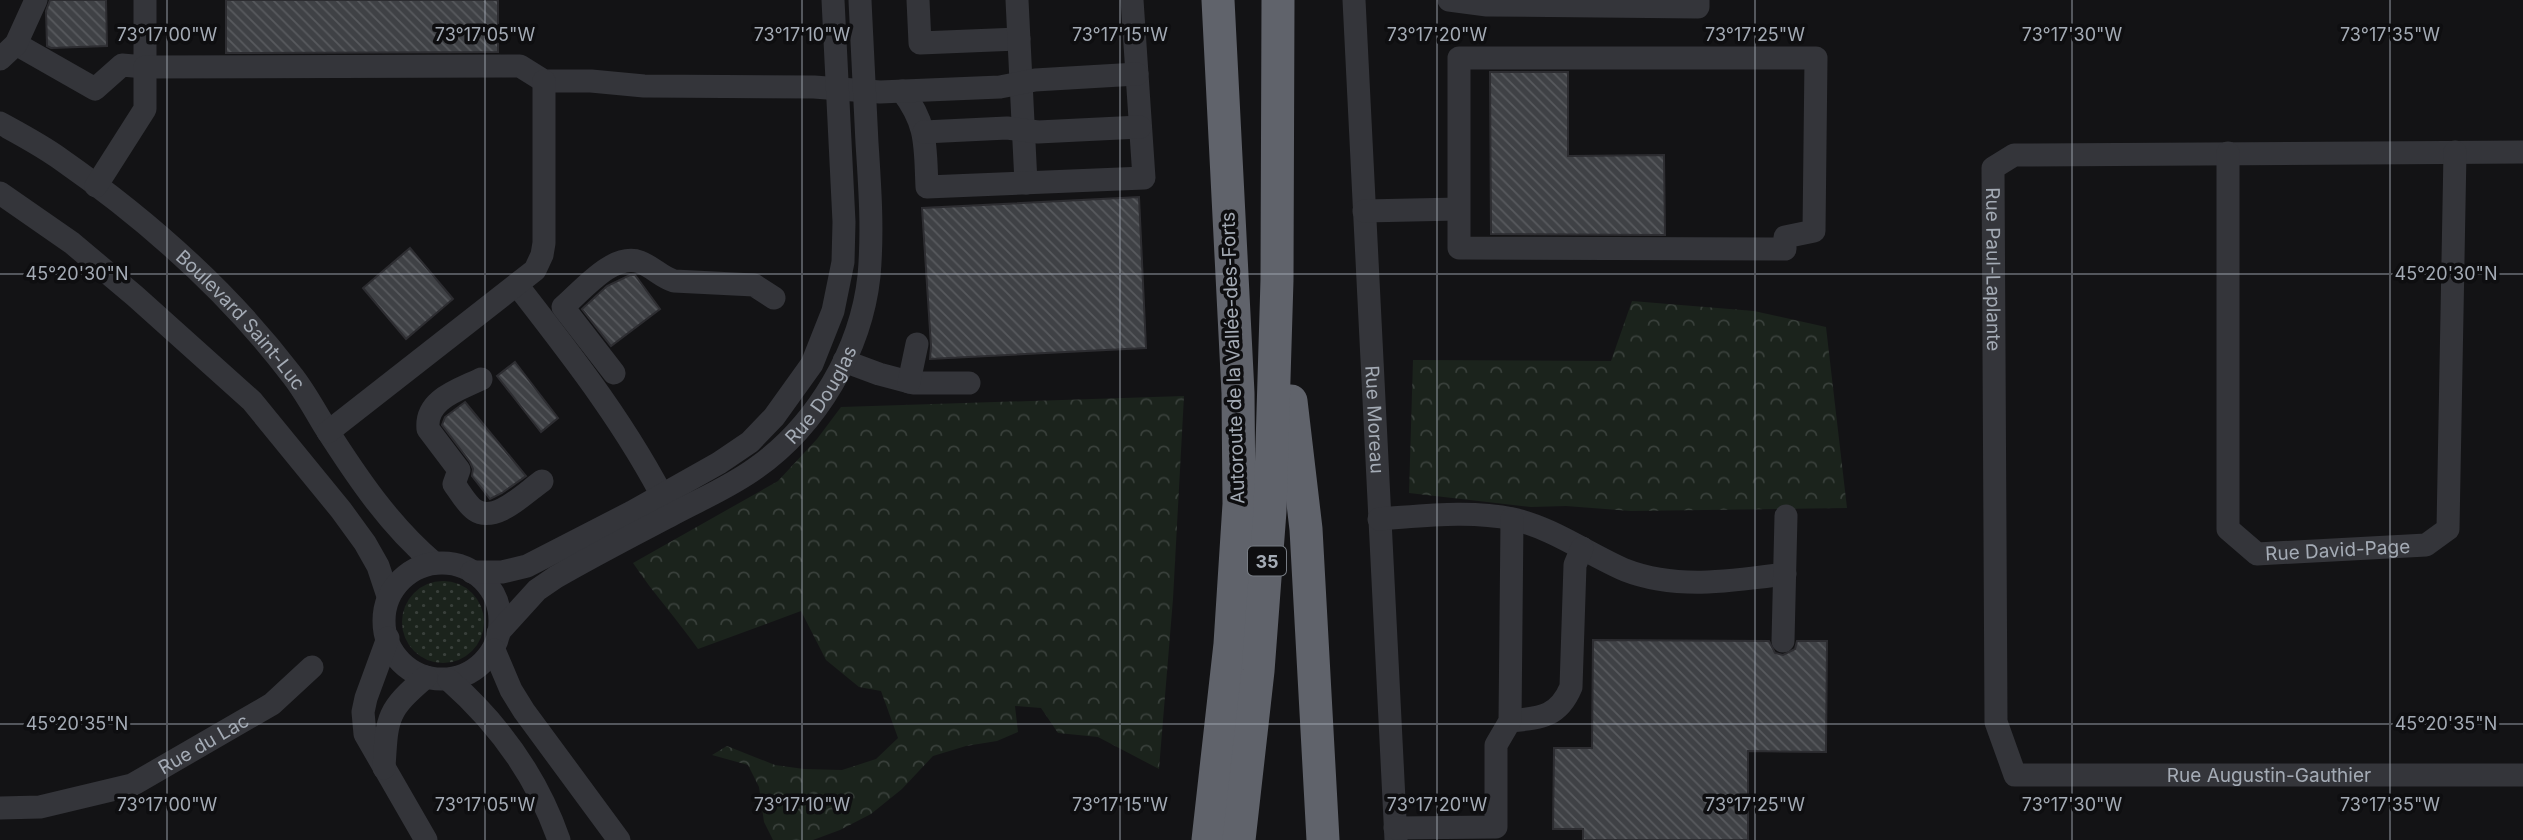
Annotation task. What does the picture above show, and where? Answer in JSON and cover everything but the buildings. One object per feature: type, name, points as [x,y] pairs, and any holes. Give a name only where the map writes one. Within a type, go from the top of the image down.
[{"type":"highway","name":"Autoroute de la Vallée-des-Forts","points":[[1206,834],[1231,630],[1239,481],[1238,393],[1218,0]]},
{"type":"highway","name":"Autoroute de la Vallée-des-Forts","points":[[1239,840],[1255,710],[1268,553],[1277,280],[1278,0]]},
{"type":"highway","points":[[1277,280],[1306,529],[1323,840]]},
{"type":"street","points":[[36,0],[8,51],[95,89],[122,65],[520,66],[544,81],[590,81],[643,86],[902,91],[1000,87],[1035,80],[1137,74]]},
{"type":"street","points":[[96,186],[145,109],[145,0]]},
{"type":"street","name":"Rue Douglas","points":[[496,642],[537,590],[667,505],[750,442],[788,400],[812,363],[838,294],[843,262],[844,222],[833,0]]},
{"type":"street","name":"Rue Douglas","points":[[472,572],[502,572],[527,566],[667,505],[749,473],[789,442],[812,416],[844,361],[856,331],[869,278],[871,234],[860,0]]},
{"type":"street","points":[[918,0],[920,43],[1019,39]]},
{"type":"street","points":[[1017,0],[1026,183]]},
{"type":"street","points":[[902,91],[919,116],[924,132],[928,187],[1143,178],[1132,0]]},
{"type":"street","name":"Rue Moreau","points":[[1354,0],[1396,834]]},
{"type":"street","points":[[1449,0],[1487,5],[1698,7],[1698,0]]},
{"type":"street","points":[[1459,58],[1816,58],[1814,231],[1785,237],[1785,249],[1458,248],[1459,209],[1459,58]]},
{"type":"street","points":[[328,432],[535,270],[544,243],[544,81]]},
{"type":"street","name":"Boulevard Saint-Luc","points":[[0,123],[58,156],[156,233],[242,316],[292,375],[382,510],[416,548],[434,563]]},
{"type":"street","points":[[924,132],[1007,128],[1038,132],[1140,127]]},
{"type":"street","name":"Rue David-Page","points":[[2228,153],[2228,529],[2257,554],[2426,545],[2448,529],[2455,152]]},
{"type":"street","name":"Rue Paul-Laplante","points":[[2015,775],[1996,722],[1993,168],[2014,155],[2523,152]]},
{"type":"street","points":[[0,193],[82,252],[252,401],[365,543],[378,566],[388,596],[388,638],[363,712],[365,734],[426,840]]},
{"type":"street","points":[[1364,211],[1459,209]]},
{"type":"street","points":[[614,373],[563,307],[613,264],[627,260],[638,261],[674,282],[754,285],[774,298]]},
{"type":"street","points":[[517,285],[599,392],[667,505]]},
{"type":"street","points":[[909,382],[917,344]]},
{"type":"street","points":[[844,361],[909,382],[969,383]]},
{"type":"street","points":[[481,379],[439,400],[431,409],[427,421],[428,429],[459,470],[454,484],[472,509],[484,515],[495,514],[542,481]]},
{"type":"street","points":[[1379,519],[1468,514],[1512,519],[1529,524],[1626,570],[1665,580],[1708,582],[1784,574]]},
{"type":"street","points":[[1783,641],[1786,516]]},
{"type":"street","points":[[1396,834],[1496,827],[1496,745],[1510,721],[1512,519]]},
{"type":"street","points":[[1510,721],[1540,718],[1559,707],[1571,687],[1575,565],[1582,548]]},
{"type":"street","points":[[388,596],[410,571],[434,563],[454,565],[472,572],[493,598],[497,609],[496,642],[502,673],[524,711],[619,840]]},
{"type":"street","points":[[388,638],[399,659],[416,673],[449,680],[483,665],[496,642]]},
{"type":"street","name":"Rue du Lac","points":[[0,807],[40,807],[132,785],[272,704],[312,667]]},
{"type":"street","points":[[384,768],[389,719],[400,700],[426,677]]},
{"type":"street","points":[[449,680],[477,705],[526,770],[543,801],[559,840]]},
{"type":"street","name":"Rue Augustin-Gauthier","points":[[2015,775],[2523,775]]},
{"type":"green space","points":[[1632,301],[1754,311],[1826,327],[1847,508],[1631,511],[1566,506],[1531,507],[1409,493],[1413,360],[1611,361]]},
{"type":"green space","points":[[1184,396],[1173,599],[1159,769],[1098,737],[1058,733],[1041,708],[1015,706],[1018,732],[997,741],[966,746],[933,756],[902,789],[871,814],[813,840],[773,840],[764,822],[759,787],[748,765],[712,755],[727,746],[775,765],[842,770],[876,759],[898,738],[881,691],[859,687],[826,660],[801,611],[698,649],[633,563],[778,481],[817,439],[841,407]]},
{"type":"green space","points":[[443,581],[459,584],[472,593],[481,606],[484,622],[481,638],[472,651],[459,660],[443,663],[427,660],[414,651],[405,638],[402,622],[405,606],[414,593],[427,584]]}]
